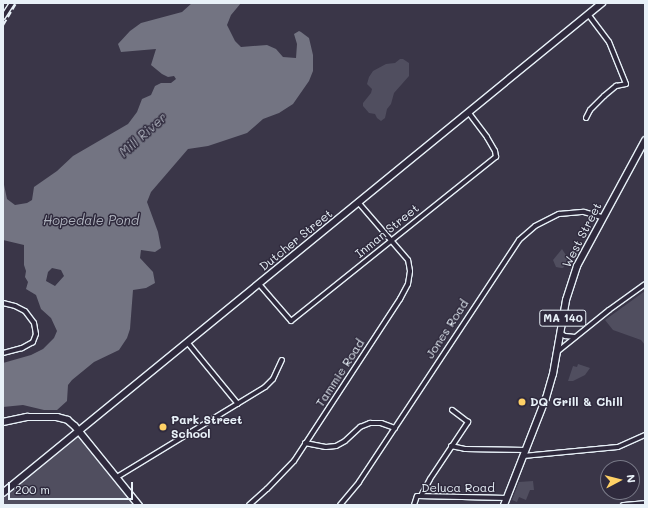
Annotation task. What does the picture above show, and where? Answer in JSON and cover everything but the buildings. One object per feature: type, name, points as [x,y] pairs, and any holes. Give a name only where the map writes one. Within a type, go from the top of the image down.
[{"type":"main road","name":"West Street","points":[[504,505],[547,395],[571,280],[587,244],[645,140]]},
{"type":"street","points":[[3,17],[12,3]]},
{"type":"street","name":"Dutcher Street","points":[[3,493],[602,3]]},
{"type":"street","points":[[586,118],[594,105],[616,86],[626,84],[612,47],[588,14]]},
{"type":"street","name":"Inman Street","points":[[258,284],[291,322],[496,157],[495,151],[487,137],[468,112]]},
{"type":"street","name":"Tammie Road","points":[[249,505],[287,469],[407,286],[410,274],[409,262],[358,202]]},
{"type":"street","name":"Jones Road","points":[[340,505],[360,482],[519,240],[535,226],[559,214],[584,212],[602,217]]},
{"type":"street","points":[[557,352],[609,310],[645,284]]},
{"type":"street","points":[[3,303],[15,306],[25,311],[34,324],[36,334],[33,342],[22,348],[3,353]]},
{"type":"street","points":[[560,333],[565,336],[575,338]]},
{"type":"street","points":[[187,342],[238,404]]},
{"type":"street","points":[[117,478],[270,384],[282,360]]},
{"type":"street","points":[[421,496],[422,492],[451,446],[468,422],[452,410]]},
{"type":"street","points":[[3,422],[27,417],[68,420],[80,431],[139,505]]},
{"type":"street","points":[[305,443],[326,447],[336,446],[345,442],[357,429],[370,423],[381,423],[395,428]]},
{"type":"street","points":[[523,456],[618,447],[645,435]]},
{"type":"street","points":[[451,446],[465,449],[526,450]]},
{"type":"street","name":"Deluca Road","points":[[414,505],[416,497],[421,496],[507,498]]},
{"type":"street","points":[[623,505],[645,503]]},
{"type":"shaded area","points":[[400,59],[403,59],[409,63],[409,76],[394,93],[385,118],[381,121],[375,114],[369,113],[363,106],[363,103],[371,93],[372,89],[367,84],[369,77],[373,71],[386,64],[395,63]]},
{"type":"shaded area","points":[[562,249],[569,260],[563,268],[561,268],[556,267],[553,260]]},
{"type":"shaded area","points":[[645,291],[645,345],[641,340],[613,330],[605,320]]},
{"type":"shaded area","points":[[578,364],[590,368],[585,375],[573,381],[568,381],[573,366],[577,367]]},
{"type":"shaded area","points":[[79,435],[136,505],[3,505],[3,497]]},
{"type":"shaded area","points":[[533,481],[534,490],[530,490],[526,500],[519,497],[517,502],[512,500],[519,482]]},
{"type":"water","name":"Hopedale Pond","points":[[192,3],[241,3],[231,15],[227,25],[235,41],[241,47],[267,45],[276,49],[283,57],[296,58],[297,44],[294,34],[299,31],[301,32],[309,38],[313,55],[313,71],[309,81],[293,104],[279,113],[263,119],[247,133],[208,146],[188,149],[151,192],[147,202],[158,232],[161,248],[155,252],[141,250],[140,258],[153,272],[155,283],[146,288],[133,290],[130,329],[127,338],[119,350],[94,362],[72,380],[68,385],[67,401],[57,410],[44,410],[23,405],[3,407],[3,363],[31,355],[43,349],[54,338],[57,331],[51,318],[41,309],[36,295],[26,289],[28,282],[25,277],[24,245],[3,240],[3,180],[7,199],[15,205],[27,203],[32,200],[34,187],[57,171],[73,156],[128,124],[137,112],[142,99],[151,95],[155,86],[161,83],[171,83],[176,79],[174,76],[168,77],[162,74],[151,65],[156,49],[121,52],[118,44],[130,31],[141,23],[182,12]],"holes":[[[52,268],[61,270],[64,276],[55,286],[46,281],[48,272]]]},
{"type":"railway","points":[[3,25],[16,3]]},
{"type":"place","name":"DQ Grill & Chill","points":[[522,402]]},
{"type":"place","name":"Park Street School","points":[[163,427]]},
{"type":"water label","name":"Mill River","points":[[143,135]]}]
